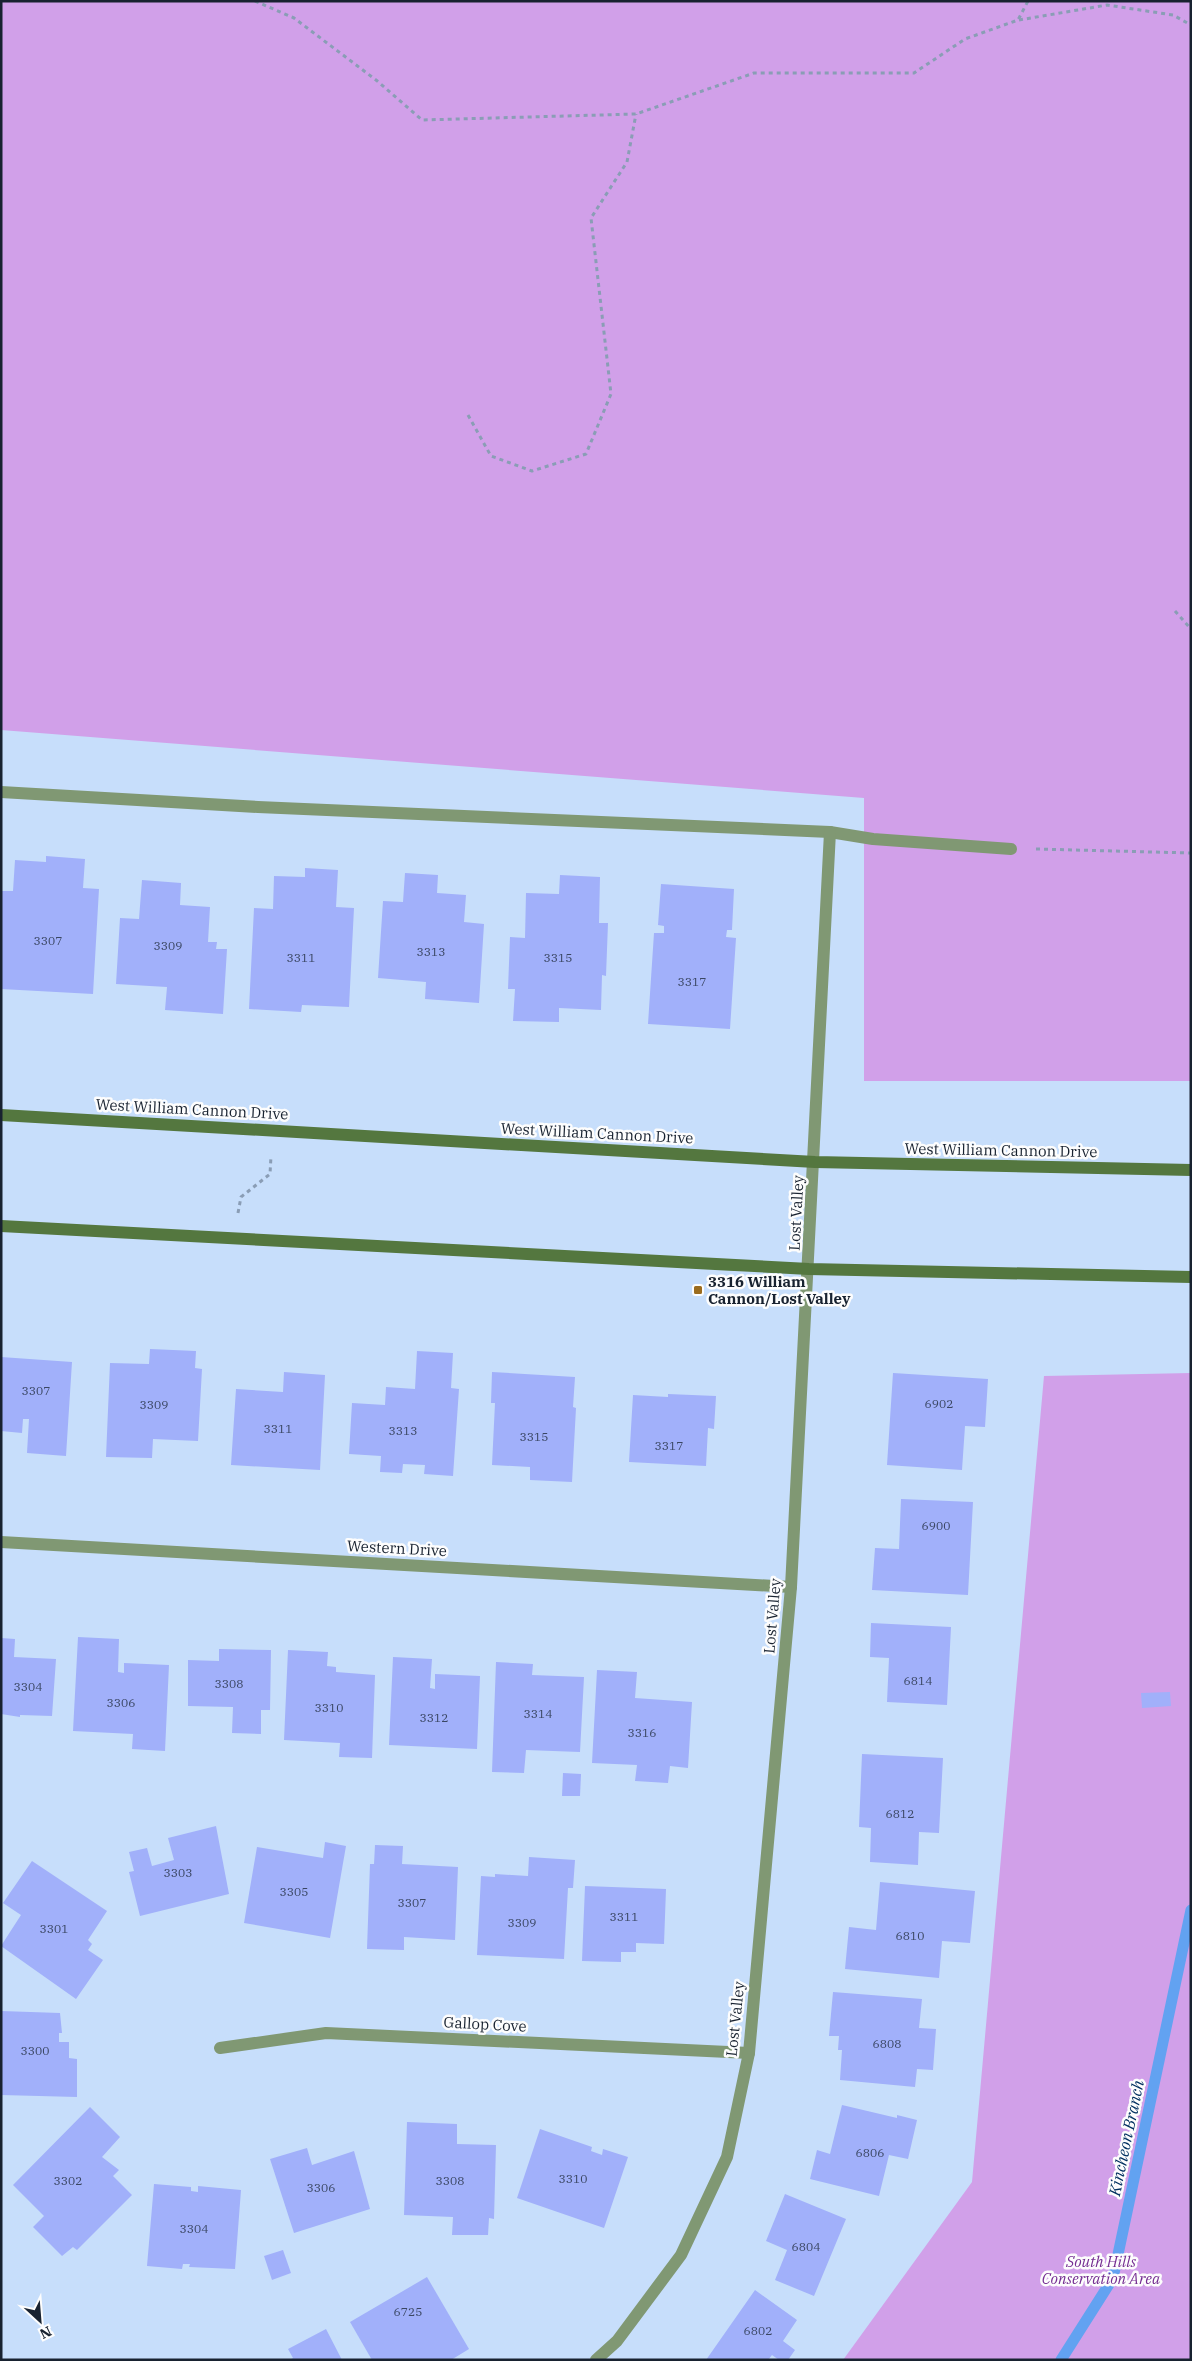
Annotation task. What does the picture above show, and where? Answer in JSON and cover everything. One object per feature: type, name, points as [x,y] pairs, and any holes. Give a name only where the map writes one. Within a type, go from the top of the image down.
[{"type":"main road","name":"West William Cannon Drive","points":[[1,1115],[814,1162],[1191,1170]]},
{"type":"main road","points":[[1,1226],[809,1269],[1191,1277]]},
{"type":"street","points":[[1,792],[268,807],[830,832],[873,839],[1011,849]]},
{"type":"street","name":"Lost Valley","points":[[596,2360],[617,2341],[681,2255],[727,2157],[749,2053],[791,1587],[809,1269],[830,832]]},
{"type":"street","name":"Western Drive","points":[[1,1542],[791,1587]]},
{"type":"street","name":"Gallop Cove","points":[[220,2048],[326,2033],[749,2053]]},
{"type":"path","points":[[255,1],[294,18],[376,80],[422,120],[636,114],[754,73],[914,73],[965,39],[1018,20],[1107,5],[1173,15],[1191,25]]},
{"type":"path","points":[[1018,20],[1028,1]]},
{"type":"path","points":[[468,415],[491,456],[532,471],[586,454],[611,394],[590,218],[627,162],[636,114]]},
{"type":"path","points":[[1175,611],[1191,629]]},
{"type":"path","points":[[1011,849],[1191,853]]},
{"type":"path","points":[[238,1216],[241,1197],[270,1174],[271,1156]]},
{"type":"green space","points":[[1,1],[1191,1],[1191,1081],[864,1081],[864,798],[1,730]]},
{"type":"green space","name":"South Hills Conservation Area","points":[[1191,1373],[1191,2360],[843,2360],[972,2182],[1044,1376]]},
{"type":"building","points":[[46,856],[85,859],[83,888],[99,889],[93,994],[1,989],[1,891],[13,891],[15,860],[46,862]]},
{"type":"building","points":[[305,868],[338,870],[336,907],[354,908],[349,1007],[302,1005],[301,1012],[249,1009],[254,908],[273,909],[274,876],[305,877]]},
{"type":"building","points":[[405,873],[438,875],[437,893],[466,895],[464,922],[484,924],[479,1003],[425,999],[426,982],[378,978],[383,901],[403,902]]},
{"type":"building","points":[[560,875],[600,877],[599,923],[608,923],[606,976],[602,975],[601,1010],[559,1008],[559,1022],[513,1021],[515,989],[508,989],[510,937],[525,938],[526,893],[559,894]]},
{"type":"building","points":[[142,880],[181,883],[180,905],[210,907],[208,942],[217,942],[216,949],[227,949],[223,1014],[165,1010],[167,987],[116,984],[120,918],[139,919]]},
{"type":"building","points":[[661,884],[734,889],[732,930],[727,930],[726,937],[736,938],[730,1029],[648,1024],[654,933],[664,933],[664,926],[658,925]]},
{"type":"building","points":[[150,1349],[196,1351],[195,1368],[202,1369],[198,1441],[153,1439],[152,1458],[106,1457],[110,1363],[149,1364]]},
{"type":"building","points":[[417,1351],[453,1353],[451,1388],[459,1389],[453,1476],[424,1474],[425,1465],[403,1464],[402,1473],[380,1472],[381,1456],[349,1454],[352,1403],[385,1405],[386,1387],[415,1389]]},
{"type":"building","points":[[1,1357],[72,1362],[66,1456],[27,1453],[29,1419],[23,1419],[22,1433],[1,1431]]},
{"type":"building","points":[[284,1372],[325,1375],[320,1470],[231,1465],[236,1389],[283,1392]]},
{"type":"building","points":[[492,1372],[575,1377],[573,1407],[576,1408],[572,1482],[530,1480],[530,1467],[492,1465],[495,1403],[491,1403]]},
{"type":"building","points":[[893,1373],[988,1379],[985,1427],[965,1426],[962,1470],[887,1465]]},
{"type":"building","points":[[668,1394],[716,1396],[714,1429],[708,1428],[706,1466],[629,1462],[633,1395],[668,1397]]},
{"type":"building","points":[[901,1499],[973,1502],[968,1595],[872,1590],[875,1548],[899,1549]]},
{"type":"building","points":[[871,1623],[951,1627],[947,1705],[887,1702],[889,1658],[870,1657]]},
{"type":"building","points":[[78,1637],[119,1639],[118,1672],[124,1673],[124,1663],[169,1665],[165,1751],[132,1749],[133,1734],[73,1731]]},
{"type":"building","points":[[1,1638],[15,1639],[14,1657],[56,1659],[52,1716],[20,1715],[20,1717],[1,1714]]},
{"type":"building","points":[[219,1649],[271,1650],[270,1710],[261,1710],[261,1734],[232,1733],[233,1707],[188,1706],[188,1660],[219,1661]]},
{"type":"building","points":[[288,1650],[328,1652],[327,1666],[336,1667],[336,1672],[375,1675],[372,1758],[339,1757],[340,1743],[284,1740]]},
{"type":"building","points":[[393,1657],[432,1659],[430,1688],[435,1689],[435,1674],[480,1676],[477,1749],[389,1745]]},
{"type":"building","points":[[496,1662],[533,1664],[532,1675],[584,1677],[580,1752],[526,1750],[524,1773],[492,1772]]},
{"type":"building","points":[[597,1670],[637,1672],[635,1698],[692,1702],[688,1768],[670,1766],[668,1783],[635,1781],[637,1765],[592,1763]]},
{"type":"building","points":[[1170,1692],[1171,1706],[1142,1708],[1141,1693]]},
{"type":"building","points":[[862,1754],[943,1758],[939,1833],[919,1832],[918,1865],[870,1862],[871,1828],[859,1827]]},
{"type":"building","points":[[563,1773],[581,1774],[580,1796],[562,1796]]},
{"type":"building","points":[[216,1826],[229,1894],[140,1916],[129,1872],[134,1871],[129,1852],[147,1848],[152,1866],[174,1860],[168,1838]]},
{"type":"building","points":[[325,1842],[346,1846],[330,1938],[244,1923],[257,1847],[323,1858]]},
{"type":"building","points":[[375,1845],[403,1846],[402,1864],[458,1867],[455,1940],[404,1937],[404,1950],[367,1949],[370,1864],[374,1864]]},
{"type":"building","points":[[529,1857],[575,1860],[573,1888],[568,1888],[564,1959],[477,1955],[481,1876],[495,1877],[495,1874],[528,1876]]},
{"type":"building","points":[[32,1861],[107,1911],[88,1940],[92,1944],[88,1950],[103,1960],[76,1999],[1,1946],[21,1915],[3,1903]]},
{"type":"building","points":[[880,1882],[975,1891],[970,1943],[942,1941],[939,1978],[845,1969],[849,1927],[876,1930]]},
{"type":"building","points":[[585,1886],[666,1889],[664,1944],[636,1943],[636,1952],[621,1952],[621,1962],[582,1961]]},
{"type":"building","points":[[833,1992],[922,1999],[919,2028],[936,2029],[933,2070],[917,2069],[915,2087],[840,2080],[842,2050],[838,2050],[839,2036],[829,2036]]},
{"type":"building","points":[[1,2011],[60,2013],[62,2033],[59,2033],[59,2042],[69,2042],[69,2058],[77,2059],[77,2097],[1,2095]]},
{"type":"building","points":[[842,2105],[897,2118],[897,2115],[917,2120],[908,2159],[889,2155],[879,2196],[810,2179],[817,2150],[830,2154]]},
{"type":"building","points":[[90,2107],[120,2137],[102,2157],[119,2170],[113,2176],[132,2195],[77,2250],[73,2247],[62,2256],[33,2227],[44,2216],[13,2185]]},
{"type":"building","points":[[407,2122],[457,2124],[457,2144],[496,2145],[494,2219],[489,2218],[488,2235],[452,2235],[453,2217],[404,2215]]},
{"type":"building","points":[[540,2129],[592,2147],[591,2151],[602,2155],[603,2149],[628,2157],[604,2228],[517,2198]]},
{"type":"building","points":[[307,2148],[312,2165],[354,2151],[370,2209],[294,2233],[270,2159]]},
{"type":"building","points":[[154,2184],[191,2187],[191,2191],[198,2192],[198,2186],[241,2190],[235,2269],[189,2267],[190,2264],[183,2264],[182,2269],[147,2266]]},
{"type":"building","points":[[785,2194],[846,2219],[814,2296],[775,2280],[787,2250],[766,2241]]},
{"type":"building","points":[[283,2250],[291,2273],[272,2280],[264,2256]]},
{"type":"building","points":[[427,2277],[469,2349],[451,2360],[372,2360],[350,2322]]},
{"type":"building","points":[[755,2290],[797,2320],[783,2341],[795,2350],[788,2360],[779,2360],[772,2355],[768,2360],[706,2360]]},
{"type":"building","points":[[326,2329],[342,2360],[290,2360],[293,2358],[288,2349]]},
{"type":"waterway","name":"Kincheon Branch","points":[[1061,2360],[1113,2278],[1191,1910]]},
{"type":"place","name":"3316 William Cannon/Lost Valley","points":[[698,1290]]}]
